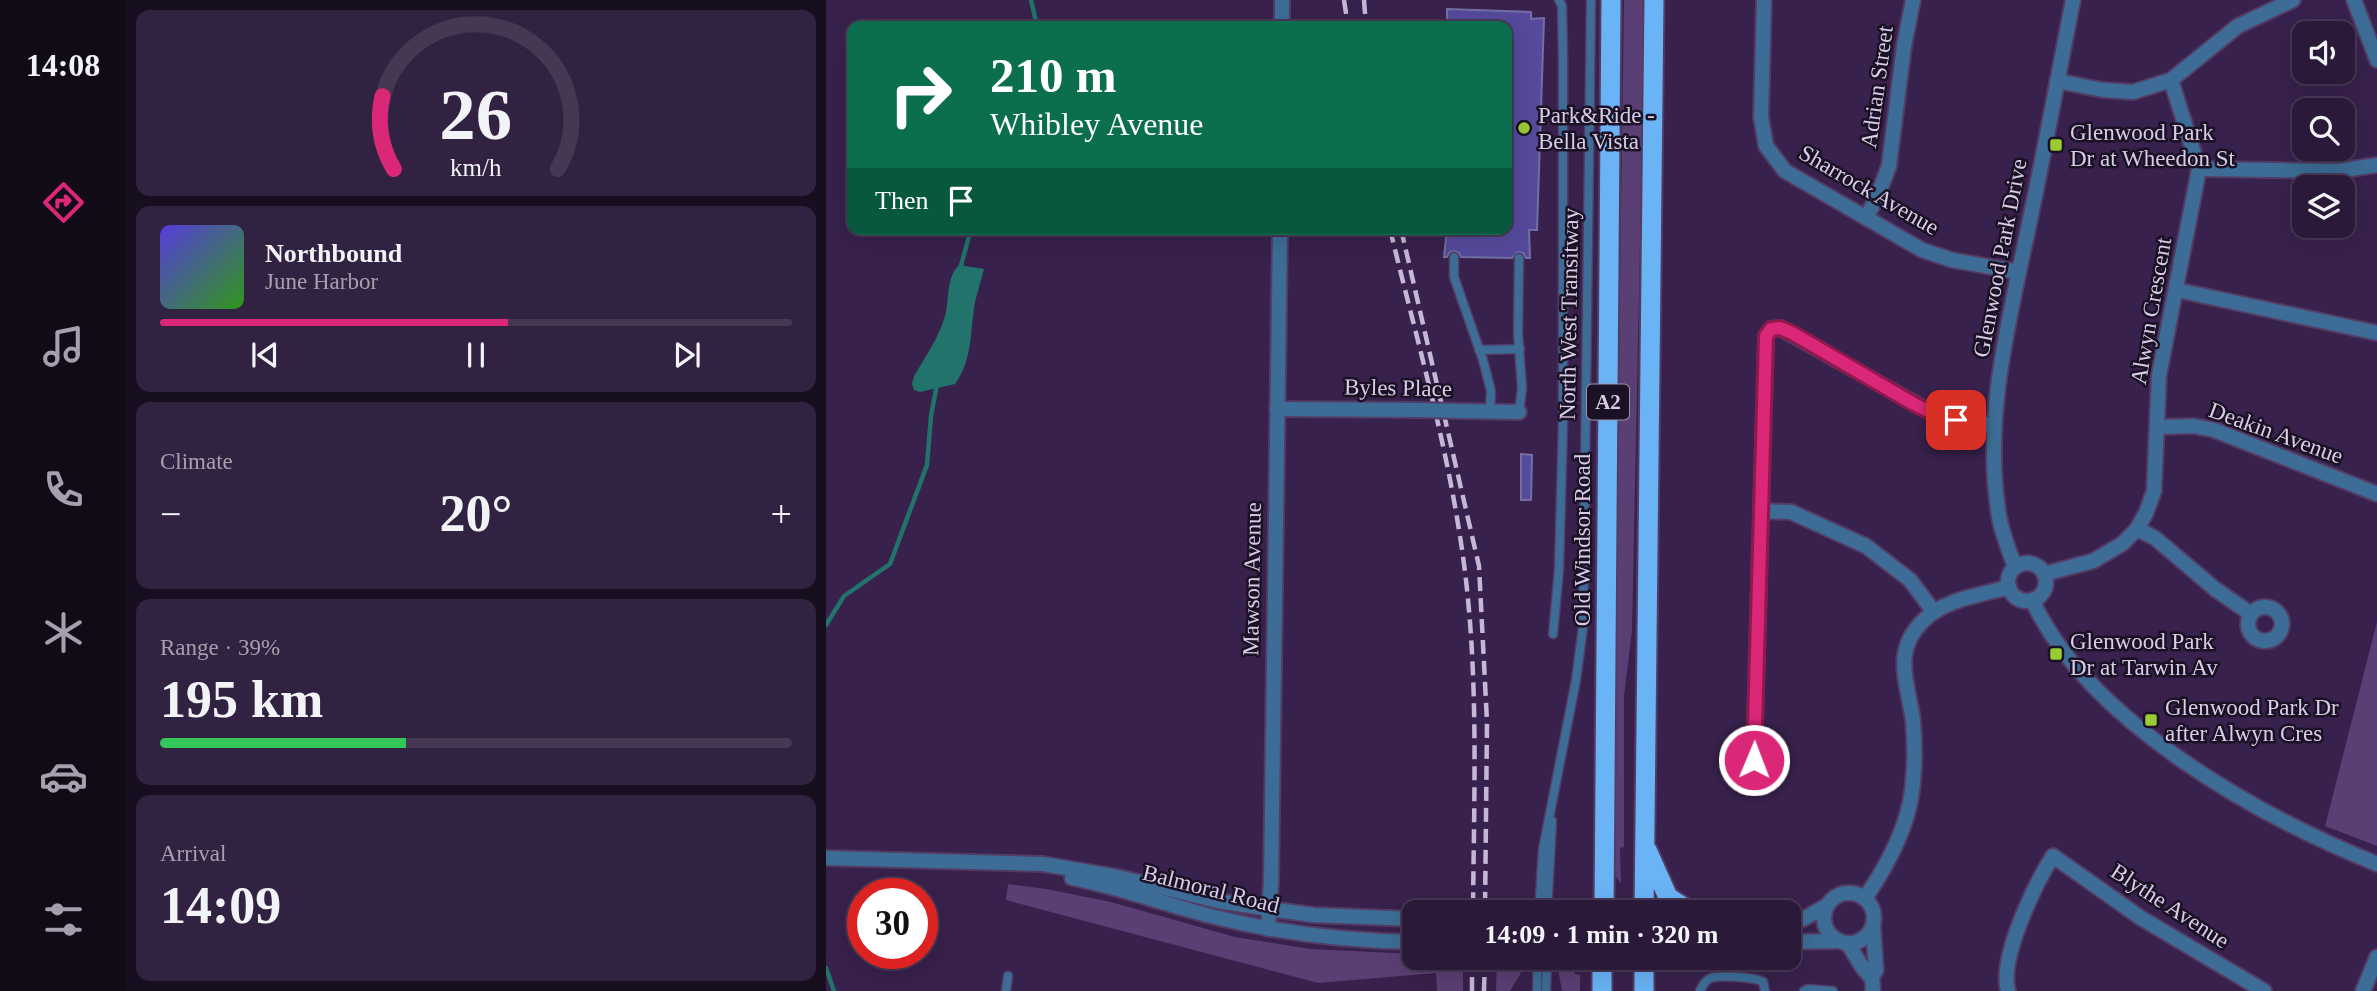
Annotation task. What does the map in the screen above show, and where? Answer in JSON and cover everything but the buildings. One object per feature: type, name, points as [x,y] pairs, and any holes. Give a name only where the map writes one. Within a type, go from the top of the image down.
[{"type":"highway","name":"Old Windsor Road","points":[[1604,900],[1611,0]]},
{"type":"highway","name":"A2","points":[[1644,900],[1654,0]]},
{"type":"highway","points":[[1646,846],[1668,897],[1673,900]]},
{"type":"highway","points":[[1602,970],[1602,991]]},
{"type":"highway","points":[[1644,970],[1644,991]]},
{"type":"street","points":[[1282,0],[1282,21]]},
{"type":"street","name":"Sharrock Avenue","points":[[1764,0],[1761,117],[1766,146],[1785,171],[1922,250],[1936,256],[2019,272]]},
{"type":"street","name":"Adrian Street","points":[[1866,218],[1889,166],[1904,46],[1913,0]]},
{"type":"street","name":"Glenwood Park Drive","points":[[2015,567],[1999,516],[1995,485],[1994,425],[2001,369],[2019,272],[2073,0]]},
{"type":"street","points":[[2057,81],[2103,90],[2133,92],[2171,80],[2238,26],[2294,0]]},
{"type":"street","points":[[2354,0],[2377,60]]},
{"type":"street","name":"Alwyn Crescent","points":[[2044,574],[2102,557],[2122,544],[2137,529],[2154,491],[2159,375],[2199,169],[2171,80]]},
{"type":"street","points":[[2199,169],[2338,171],[2377,165]]},
{"type":"street","name":"Mawson Avenue","points":[[1268,929],[1280,235]]},
{"type":"street","points":[[2177,290],[2377,333]]},
{"type":"street","points":[[1754,760],[1765,346],[1766,336],[1771,329],[1780,328],[1792,333],[1934,414],[1994,425]]},
{"type":"street","name":"Byles Place","points":[[1277,409],[1518,412]]},
{"type":"street","name":"Deakin Avenue","points":[[2158,427],[2194,426],[2214,430],[2377,494]]},
{"type":"street","points":[[1761,511],[1791,512],[1866,546],[1910,580],[1934,612]]},
{"type":"street","points":[[2137,529],[2155,538],[2215,589],[2251,614]]},
{"type":"street","points":[[2031,563],[2044,574],[2045,586],[2032,600],[2015,597],[2009,587],[2009,576],[2015,567],[2031,563]]},
{"type":"street","points":[[1865,898],[1887,863],[1908,810],[1914,744],[1904,663],[1909,641],[1934,612],[1954,603],[2009,587]]},
{"type":"street","points":[[2032,600],[2047,626],[2089,679],[2152,738],[2201,772],[2280,820],[2323,842],[2377,864]]},
{"type":"street","name":"Blythe Avenue","points":[[2008,991],[2005,982],[2015,936],[2040,876],[2053,856],[2141,918],[2264,991]]},
{"type":"street","name":"Balmoral Road","points":[[826,858],[1043,864],[1218,901],[1269,909],[1328,916],[1402,919]]},
{"type":"street","name":"Balmoral Road","points":[[999,863],[1087,881],[1191,911],[1268,929],[1322,937],[1402,941]]},
{"type":"street","points":[[1801,919],[1826,906],[1839,894],[1848,892],[1865,898],[1873,910],[1876,970],[1872,984]]},
{"type":"street","points":[[1826,906],[1824,924],[1827,931],[1843,942],[1859,959],[1872,984]]},
{"type":"street","points":[[1801,942],[1843,942],[1864,938],[1873,925]]},
{"type":"street","points":[[2363,991],[2377,957]]},
{"type":"lane","points":[[1553,635],[1559,569],[1563,423],[1563,58],[1562,6],[1559,0]]},
{"type":"lane","name":"North West Transitway","points":[[1540,900],[1543,849],[1576,680],[1583,627],[1591,0]]},
{"type":"lane","points":[[1454,257],[1454,277],[1491,391],[1490,412]]},
{"type":"lane","points":[[1518,412],[1522,388],[1519,258]]},
{"type":"lane","points":[[1479,350],[1520,349]]},
{"type":"lane","name":"North West Transitway","points":[[1548,900],[1555,794]]},
{"type":"lane","points":[[1537,991],[1538,970]]},
{"type":"lane","points":[[1546,991],[1547,970]]},
{"type":"lane","points":[[1006,991],[1008,976]]},
{"type":"lane","points":[[1700,991],[1703,983],[1716,977],[1755,978],[1763,982],[1765,991]]},
{"type":"lane","points":[[1804,991],[1833,991]]},
{"type":"shaded area","points":[[1624,0],[1645,0],[1632,631],[1624,696],[1624,847],[1620,848],[1621,883],[1615,876],[1615,863],[1612,862]]},
{"type":"shaded area","points":[[959,265],[984,269],[975,302],[965,365],[955,384],[920,392],[914,390],[914,376],[941,328],[950,281]]},
{"type":"shaded area","points":[[2377,622],[2377,846],[2325,826]]},
{"type":"shaded area","points":[[1008,884],[1046,889],[1111,902],[1235,937],[1310,949],[1402,953],[1402,970],[1463,970],[1463,991],[1437,991],[1436,973],[1318,983],[1006,900]]},
{"type":"shaded area","points":[[1497,970],[1523,970],[1510,991],[1496,991]]},
{"type":"shaded area","points":[[1558,970],[1573,970],[1575,974],[1580,975],[1580,991],[1562,991]]},
{"type":"waterway","points":[[1031,0],[1036,21]]},
{"type":"waterway","points":[[960,269],[969,235]]},
{"type":"waterway","points":[[826,625],[844,596],[890,564],[927,465],[937,384]]},
{"type":"waterway","points":[[826,968],[834,991]]},
{"type":"railway","points":[[1344,0],[1347,21]]},
{"type":"railway","points":[[1364,0],[1366,21]]},
{"type":"railway","points":[[1392,235],[1445,454],[1466,577],[1473,672],[1473,900]]},
{"type":"railway","points":[[1402,235],[1479,566],[1487,722],[1485,900]]},
{"type":"railway","points":[[1472,970],[1472,991]]},
{"type":"railway","points":[[1484,991],[1485,970]]},
{"type":"place","name":"Park&Ride - Bella Vista","points":[[1524,128]]},
{"type":"place","name":"Glenwood Park Dr at Wheedon St","points":[[2056,145]]},
{"type":"place","name":"Glenwood Park Dr at Tarwin Av","points":[[2056,654]]},
{"type":"place","name":"Glenwood Park Dr after Alwyn Cres","points":[[2151,720]]},
{"type":"route","points":[[1754,760],[1766,336],[1771,329],[1780,328],[1792,333],[1914,404],[1934,414],[1956,420]]}]
